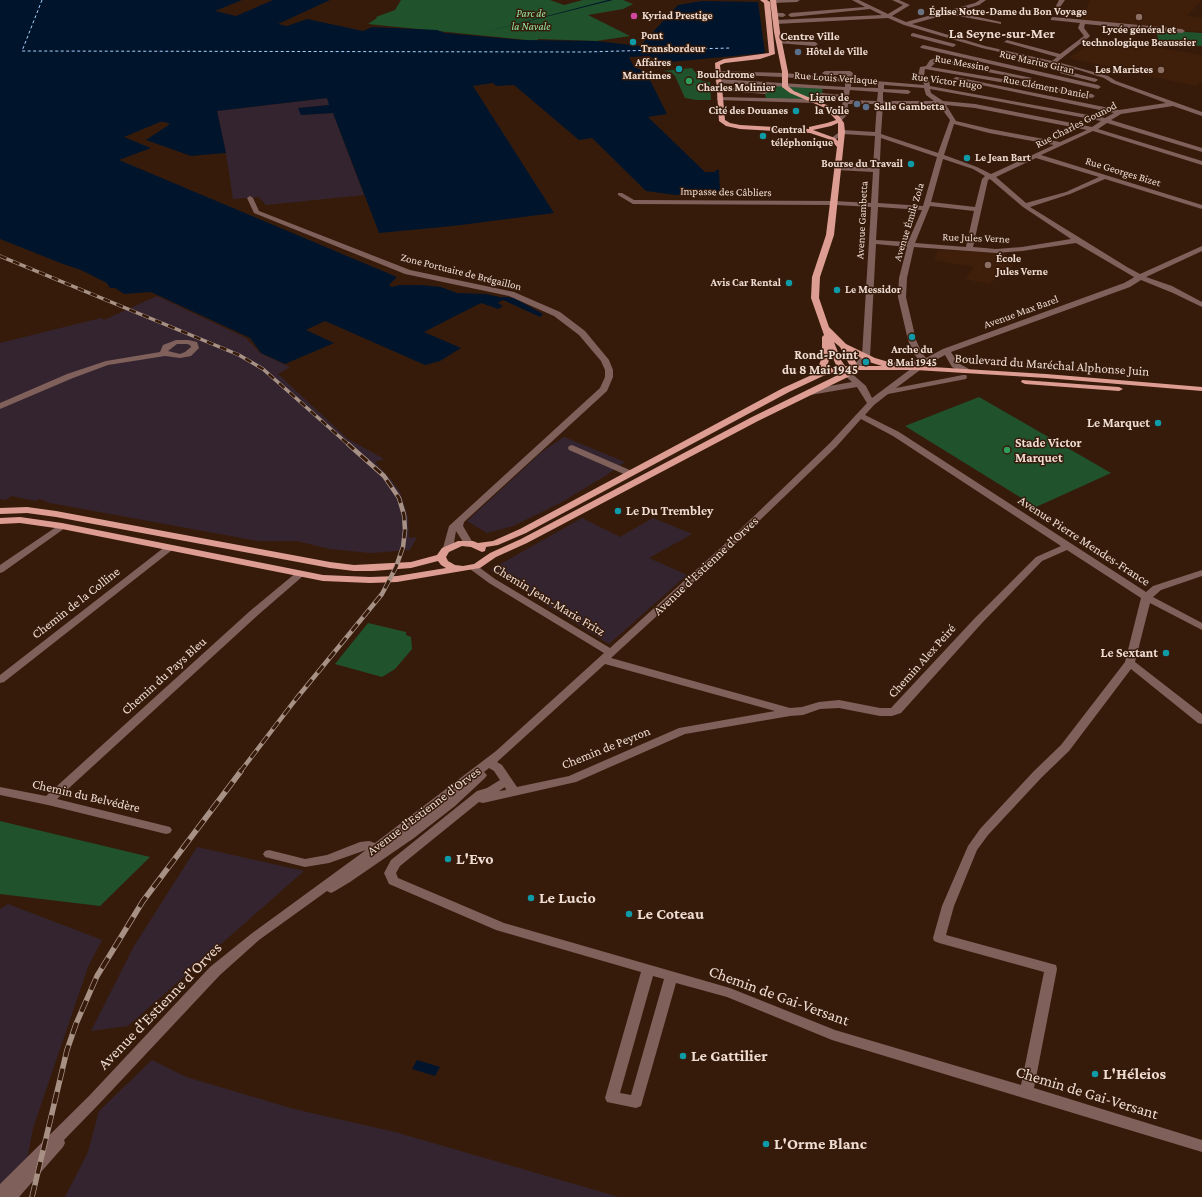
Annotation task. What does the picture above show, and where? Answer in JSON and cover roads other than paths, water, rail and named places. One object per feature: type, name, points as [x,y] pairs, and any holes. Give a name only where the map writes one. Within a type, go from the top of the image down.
[{"type":"main road","points":[[763,0],[767,2],[772,54],[718,62],[718,89],[722,121],[728,125],[740,127],[783,128],[824,127],[840,120]]},
{"type":"main road","points":[[773,1],[785,74],[784,85],[792,92],[827,107],[840,120],[842,132],[839,146],[830,235],[816,277],[815,298],[826,329],[844,371]]},
{"type":"main road","points":[[783,128],[811,131],[833,139],[839,146]]},
{"type":"main road","points":[[826,329],[843,346],[855,368]]},
{"type":"main road","points":[[820,374],[826,357],[826,329]]},
{"type":"main road","points":[[843,346],[866,357],[900,368]]},
{"type":"main road","points":[[478,546],[495,543],[522,531],[629,473],[820,374],[855,368],[900,368]]},
{"type":"main road","name":"Boulevard du Maréchal Alphonse Juin","points":[[900,368],[916,368],[965,374],[1202,394]]},
{"type":"main road","points":[[0,521],[20,520],[62,526],[323,578],[390,580],[410,578],[473,567],[480,564],[485,559],[524,541],[804,394],[844,371],[908,374]]},
{"type":"main road","name":"Boulevard du Maréchal Alphonse Juin","points":[[908,374],[1046,376],[1202,389]]},
{"type":"main road","points":[[0,511],[27,510],[56,514],[330,565],[354,568],[396,567],[411,565],[442,557]]},
{"type":"main road","points":[[458,569],[444,563],[442,557],[444,550],[461,543],[468,543],[478,546],[485,552],[485,559]]},
{"type":"street","points":[[773,1],[797,0]]},
{"type":"street","points":[[776,22],[888,16],[907,6],[894,0]]},
{"type":"street","points":[[906,24],[977,4],[984,0]]},
{"type":"street","points":[[1056,9],[1062,0]]},
{"type":"street","points":[[858,1],[906,24],[952,38],[1081,69],[1109,78],[1114,82],[1202,114]]},
{"type":"street","points":[[791,15],[869,7]]},
{"type":"street","points":[[826,12],[834,19]]},
{"type":"street","points":[[948,12],[999,24]]},
{"type":"street","points":[[775,14],[783,15]]},
{"type":"street","points":[[1053,19],[1182,31]]},
{"type":"street","points":[[1052,63],[1086,36],[1081,28],[1083,22]]},
{"type":"street","points":[[913,35],[1097,89]]},
{"type":"street","points":[[779,42],[815,44]]},
{"type":"street","points":[[1007,42],[1060,56]]},
{"type":"street","name":"Rue Marius Giran","points":[[924,47],[1071,80],[1097,89]]},
{"type":"street","points":[[1061,144],[989,131],[952,122],[953,120],[941,103],[928,90],[926,78],[921,76],[924,69],[932,61],[936,60],[1065,85],[1097,89]]},
{"type":"street","name":"Rue Messine","points":[[924,69],[1038,87],[1097,89]]},
{"type":"street","name":"Rue Clément Daniel","points":[[924,69],[946,76],[1119,112]]},
{"type":"street","name":"Rue Victor Hugo","points":[[718,72],[785,74],[928,90],[1105,120],[1200,148]]},
{"type":"street","points":[[785,74],[850,73],[846,89],[844,116],[840,120]]},
{"type":"street","points":[[1083,105],[1109,78]]},
{"type":"street","points":[[1065,85],[1071,80]]},
{"type":"street","name":"Rue Louis Verlaque","points":[[718,81],[881,91],[928,90]]},
{"type":"street","points":[[1038,87],[1044,81]]},
{"type":"street","points":[[763,84],[766,100]]},
{"type":"street","name":"Avenue Gambetta","points":[[866,357],[881,84]]},
{"type":"street","points":[[718,89],[765,92]]},
{"type":"street","points":[[821,95],[880,103],[941,103],[975,106],[1093,129],[1202,163]]},
{"type":"street","points":[[719,99],[814,101]]},
{"type":"street","name":"Rue Charles Gounod","points":[[990,176],[1037,156],[1093,129],[1119,112],[1174,103]]},
{"type":"street","name":"Avenue Émile Zola","points":[[925,362],[918,354],[912,340],[902,297],[904,278],[911,245],[926,206],[952,122]]},
{"type":"street","points":[[833,139],[842,132],[878,135],[975,168],[990,176],[1025,206],[1110,259],[1141,277],[1158,283],[1202,305]]},
{"type":"street","points":[[1175,155],[1200,148]]},
{"type":"street","name":"Rue Georges Bizet","points":[[1037,156],[1202,207]]},
{"type":"street","points":[[837,168],[876,170]]},
{"type":"street","points":[[969,250],[983,184],[985,178],[990,176]]},
{"type":"street","points":[[1025,206],[1068,193],[1105,177]]},
{"type":"street","name":"Impasse des Câbliers","points":[[620,194],[633,202],[834,204],[978,209]]},
{"type":"street","name":"Zone Portuaire de Brégaillon","points":[[250,198],[256,212],[408,272],[511,294],[557,314],[582,333],[605,360],[609,370],[609,377],[604,390],[452,528],[449,534],[448,548]]},
{"type":"street","name":"Rue Jules Verne","points":[[872,242],[996,251],[1022,249],[1079,240]]},
{"type":"street","name":"Avenue Max Barel","points":[[908,374],[925,362],[946,351],[1128,283],[1202,248]]},
{"type":"street","points":[[1110,259],[1124,269],[1174,291]]},
{"type":"street","points":[[1124,269],[1128,276],[1128,283],[1165,288]]},
{"type":"street","points":[[946,351],[955,365],[965,374]]},
{"type":"street","points":[[0,406],[70,376],[106,364],[166,353]]},
{"type":"street","points":[[855,368],[866,357]]},
{"type":"street","name":"Avenue Max Barel","points":[[888,365],[925,362]]},
{"type":"street","points":[[900,368],[908,374]]},
{"type":"street","points":[[844,371],[858,384],[869,405],[896,434]]},
{"type":"street","name":"Avenue d'Estienne d'Orves","points":[[0,1194],[94,1100],[215,971],[255,937],[291,911],[346,879],[379,852],[451,803],[490,763],[729,545],[834,445],[869,405],[908,374]]},
{"type":"street","points":[[885,392],[965,374]]},
{"type":"street","points":[[804,394],[833,387],[858,384]]},
{"type":"street","points":[[859,415],[896,434]]},
{"type":"street","name":"Avenue Pierre Mendes-France","points":[[896,434],[1146,597],[1130,663],[1065,748],[1038,774],[984,832],[972,849],[948,906],[939,938],[1051,969],[1026,1092]]},
{"type":"street","points":[[572,448],[629,473]]},
{"type":"street","points":[[459,522],[458,526],[468,543]]},
{"type":"street","points":[[0,570],[62,526]]},
{"type":"street","name":"Chemin Alex Peiré","points":[[608,656],[746,700],[790,712],[803,711],[818,706],[839,704],[880,712],[892,712],[897,710],[1039,559],[1068,546]]},
{"type":"street","name":"Chemin de la Colline","points":[[0,680],[169,548]]},
{"type":"street","name":"Chemin Jean-Marie Fritz","points":[[473,567],[492,581],[608,656]]},
{"type":"street","points":[[1202,573],[1157,588],[1146,597],[1202,627]]},
{"type":"street","name":"Chemin du Pays Bleu","points":[[48,800],[300,574]]},
{"type":"street","points":[[1130,663],[1202,720]]},
{"type":"street","points":[[746,700],[750,708],[748,719]]},
{"type":"street","name":"Chemin de Peyron","points":[[514,792],[572,779],[684,731],[790,712]]},
{"type":"street","points":[[490,763],[498,768],[514,792]]},
{"type":"street","name":"Chemin de Gai-Versant","points":[[506,781],[491,791],[481,794],[395,863],[390,873],[393,882],[500,928],[730,993],[832,1035],[1202,1146]]},
{"type":"street","name":"Chemin du Belvédère","points":[[0,791],[48,800],[166,830]]},
{"type":"street","name":"Chemin de Gai-Versant","points":[[472,802],[514,792]]},
{"type":"street","points":[[269,854],[305,863],[329,859],[360,846],[369,845],[379,852]]},
{"type":"street","points":[[648,970],[612,1098],[636,1102],[671,976]]},
{"type":"street","name":"Avenue d'Estienne d'Orves","points":[[10,1197],[71,1129],[94,1100]]},
{"type":"water","points":[[0,0],[242,0],[215,11],[236,16],[273,0],[330,0],[278,24],[287,26],[307,19],[363,31],[372,27],[437,30],[445,33],[522,40],[596,41],[640,46],[678,5],[702,1],[758,2],[765,53],[659,63],[650,56],[629,57],[634,67],[643,71],[642,75],[648,76],[667,114],[648,117],[705,172],[715,172],[716,170],[719,170],[720,191],[715,195],[675,195],[646,191],[592,138],[579,140],[514,85],[496,86],[493,83],[473,86],[554,213],[453,226],[379,233],[333,113],[301,115],[298,108],[329,105],[327,98],[217,111],[226,153],[191,156],[146,140],[170,124],[165,122],[160,122],[124,137],[151,148],[119,160],[397,277],[389,285],[392,287],[399,285],[422,285],[441,287],[457,293],[486,294],[514,298],[543,314],[540,317],[503,300],[498,303],[503,306],[498,309],[481,303],[424,332],[461,348],[440,361],[425,365],[325,321],[306,330],[334,343],[285,364],[261,353],[250,338],[151,292],[124,294],[115,288],[110,288],[107,283],[81,270],[0,239]]},
{"type":"water","points":[[613,0],[485,32],[566,11]]},
{"type":"water","points":[[417,1060],[440,1067],[435,1076],[412,1069]]},
{"type":"railway","points":[[0,256],[239,355],[263,369],[349,445]]},
{"type":"railway","points":[[240,772],[296,699],[382,594],[396,567],[403,547],[405,530],[404,515],[399,498],[384,476],[348,444]]},
{"type":"railway","points":[[32,1197],[67,1050],[76,1024],[97,976],[143,901],[241,771]]},
{"type":"place","name":"Église Notre-Dame du Bon Voyage","points":[[921,12]]},
{"type":"place","name":"Kyriad Prestige","points":[[634,16]]},
{"type":"place","name":"Lycée général et technologique Beaussier","points":[[1139,17]]},
{"type":"place","name":"Pont Transbordeur","points":[[633,42]]},
{"type":"place","name":"Hôtel de Ville","points":[[798,52]]},
{"type":"place","name":"Affaires Maritimes","points":[[679,69]]},
{"type":"place","name":"Les Maristes","points":[[1161,70]]},
{"type":"place","name":"Boulodrome Charles Molinier","points":[[689,81]]},
{"type":"place","name":"Ligue de la Voile","points":[[857,104]]},
{"type":"place","name":"Salle Gambetta","points":[[866,107]]},
{"type":"place","name":"Cité des Douanes","points":[[796,111]]},
{"type":"place","name":"Central téléphonique","points":[[763,136]]},
{"type":"place","name":"Le Jean Bart","points":[[967,158]]},
{"type":"place","name":"Bourse du Travail","points":[[911,164]]},
{"type":"place","name":"École Jules Verne","points":[[988,265]]},
{"type":"place","name":"Avis Car Rental","points":[[789,283]]},
{"type":"place","name":"Le Messidor","points":[[837,290]]},
{"type":"place","name":"Arche du 8 Mai 1945","points":[[912,337]]},
{"type":"place","name":"Rond-Point du 8 Mai 1945","points":[[866,362]]},
{"type":"place","name":"Le Marquet","points":[[1158,423]]},
{"type":"place","name":"Stade Victor Marquet","points":[[1007,450]]},
{"type":"place","name":"Le Du Trembley","points":[[618,511]]},
{"type":"place","name":"Le Sextant","points":[[1166,653]]},
{"type":"place","name":"L'Evo","points":[[448,859]]},
{"type":"place","name":"Le Lucio","points":[[531,898]]},
{"type":"place","name":"Le Coteau","points":[[629,914]]},
{"type":"place","name":"Le Gattilier","points":[[683,1056]]},
{"type":"place","name":"L'Héleios","points":[[1095,1074]]},
{"type":"place","name":"L'Orme Blanc","points":[[766,1144]]},
{"type":"district","name":"La Seyne-sur-Mer","points":[[1002,34]]},
{"type":"district","name":"Centre Ville","points":[[810,36]]},
{"type":"park label","name":"Parc de la Navale","points":[[531,20]]}]
